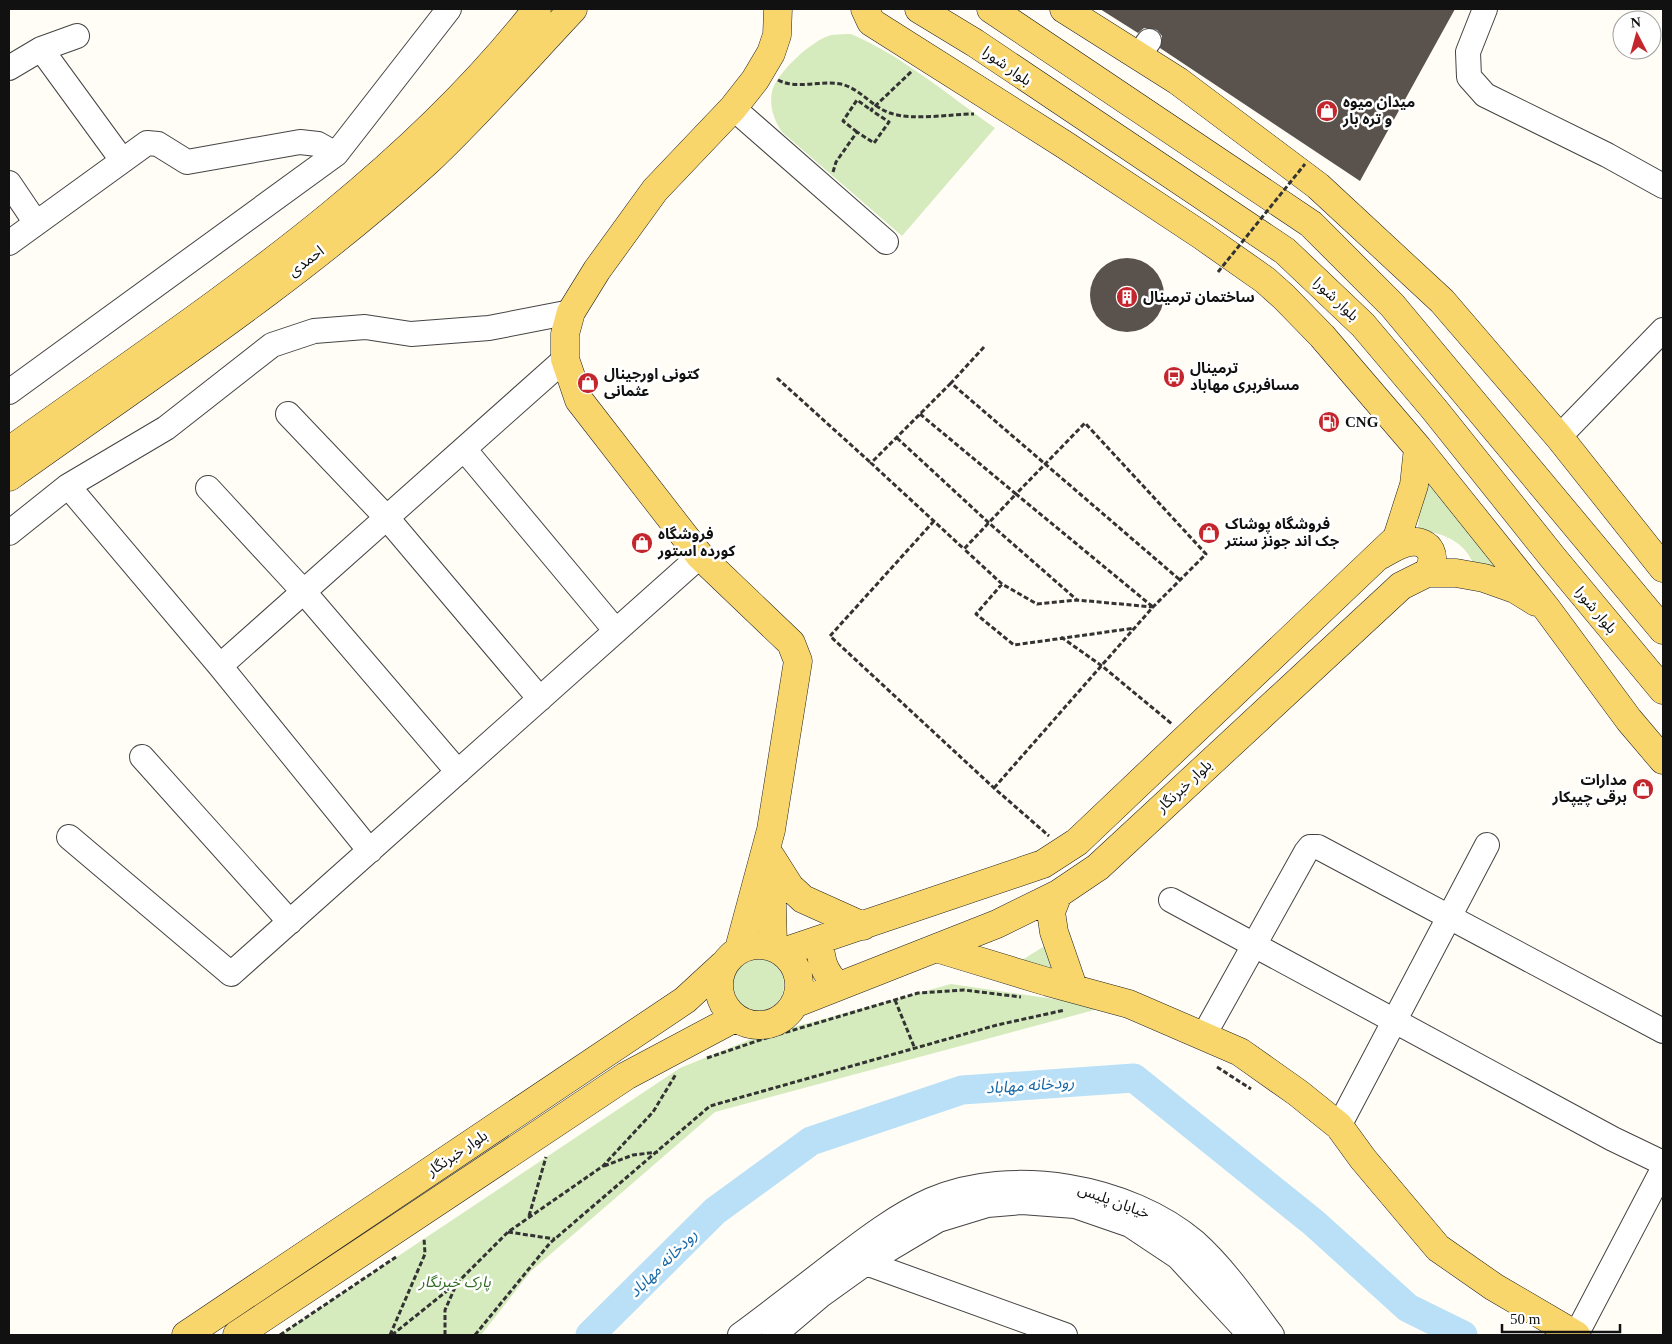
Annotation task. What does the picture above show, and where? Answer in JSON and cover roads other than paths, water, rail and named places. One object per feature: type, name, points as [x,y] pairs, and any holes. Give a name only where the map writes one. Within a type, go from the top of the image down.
[{"type":"main road","name":"احمدی","points":[[9,451],[232,291],[335,212],[409,149],[446,112],[537,9]]},
{"type":"main road","name":"احمدی","points":[[9,477],[252,303],[346,231],[434,154],[573,9]]},
{"type":"main road","points":[[731,957],[762,944],[778,949],[791,960],[799,982],[794,1004],[788,1014],[767,1024],[756,1025],[735,1018],[726,1009],[721,999],[718,982],[731,957],[771,830],[798,661],[791,643],[700,556],[579,400],[565,359],[565,334],[571,312],[596,270],[655,190],[732,108],[755,80],[771,53],[777,35],[778,9]]},
{"type":"main road","points":[[865,9],[871,22],[1065,145],[1265,280],[1322,336],[1418,448],[1547,609],[1628,720],[1663,760]]},
{"type":"main road","points":[[991,9],[1311,224],[1392,306],[1663,630]]},
{"type":"main road","points":[[1064,9],[1144,48],[1178,81],[1325,193],[1442,301],[1559,437],[1663,568]]},
{"type":"main road","name":"بلوار شورا","points":[[925,11],[1285,251],[1356,318],[1434,409],[1554,560],[1663,690]]},
{"type":"main road","points":[[1004,65],[1065,145]]},
{"type":"main road","points":[[778,949],[819,940],[1027,870],[1043,864],[1077,842],[1397,538],[1414,485],[1418,448]]},
{"type":"main road","points":[[1378,556],[1396,546],[1409,542],[1423,544],[1432,552],[1433,560],[1426,573]]},
{"type":"main road","name":"بلوار خبرنگار","points":[[794,1004],[997,924],[1058,894],[1098,866],[1382,601],[1401,586],[1426,573],[1456,573],[1484,578],[1515,589],[1547,609]]},
{"type":"main road","points":[[1628,720],[1663,734]]},
{"type":"main road","points":[[771,830],[771,857],[778,949]]},
{"type":"main road","points":[[771,857],[790,887],[803,899],[863,926]]},
{"type":"main road","points":[[1058,894],[1051,912],[1054,932],[1073,997]]},
{"type":"main road","points":[[819,940],[823,967],[828,977],[839,986]]},
{"type":"main road","points":[[936,948],[998,968],[1073,997],[1129,1004],[1240,1052],[1298,1093],[1339,1126],[1363,1159],[1438,1248],[1494,1287],[1576,1335]]},
{"type":"main road","name":"بلوار خبرنگار","points":[[186,1335],[685,1000],[731,957]]},
{"type":"main road","points":[[685,1000],[694,1004],[701,1011],[709,1032]]},
{"type":"main road","name":"بلوار خبرنگار","points":[[237,1335],[626,1076],[735,1018]]},
{"type":"street","points":[[9,392],[336,154],[449,9]]},
{"type":"street","points":[[1485,9],[1468,52],[1469,77],[1485,96],[1607,155],[1663,186]]},
{"type":"street","points":[[9,68],[41,49],[77,36]]},
{"type":"street","points":[[41,49],[122,160]]},
{"type":"street","points":[[732,108],[886,242]]},
{"type":"street","points":[[9,243],[147,142],[153,142],[186,162],[300,142],[318,144],[336,154]]},
{"type":"street","points":[[9,183],[36,223]]},
{"type":"street","points":[[9,533],[68,486],[166,428],[272,345],[314,331],[365,327],[411,334],[489,328],[571,312]]},
{"type":"street","points":[[1559,437],[1663,330]]},
{"type":"street","points":[[220,666],[565,359]]},
{"type":"street","points":[[288,414],[387,518],[540,698]]},
{"type":"street","points":[[464,449],[616,631]]},
{"type":"street","points":[[68,486],[220,666],[370,851]]},
{"type":"street","points":[[208,488],[304,592],[458,772]]},
{"type":"street","points":[[69,837],[231,974],[700,556]]},
{"type":"street","points":[[142,757],[290,922]]},
{"type":"street","points":[[1339,1126],[1487,845]]},
{"type":"street","points":[[1204,1035],[1310,847],[1318,847],[1663,1031]]},
{"type":"street","points":[[1171,900],[1613,1139],[1663,1163]]},
{"type":"street","points":[[1576,1335],[1663,1169]]},
{"type":"street","name":"خیابان پلیس","points":[[774,1335],[820,1296],[964,1189],[1012,1184],[1071,1186],[1114,1198],[1162,1219],[1194,1242],[1218,1265],[1272,1335]]},
{"type":"street","name":"خیابان پلیس","points":[[740,1335],[873,1234],[934,1210],[1022,1202],[1075,1206],[1130,1225],[1178,1257],[1250,1335]]},
{"type":"street","points":[[866,1263],[1064,1335]]},
{"type":"waterway","name":"رودخانه مهاباد","points":[[590,1335],[715,1211],[811,1141],[962,1090],[1134,1078],[1314,1223],[1408,1308],[1463,1335]]},
{"type":"place","name":"میدان میوه و تره بار","points":[[1327,111]]},
{"type":"place","name":"ساختمان ترمینال","points":[[1127,297]]},
{"type":"place","name":"ترمینال مسافربری مهاباد","points":[[1174,377]]},
{"type":"place","name":"کتونی اورجینال عثمانی","points":[[588,383]]},
{"type":"place","name":"CNG","points":[[1329,422]]},
{"type":"place","name":"فروشگاه پوشاک جک اند جونز سنتر","points":[[1209,533]]},
{"type":"place","name":"فروشگاه کورده استور","points":[[642,543]]},
{"type":"place","name":"مدارات برقی چیپکار","points":[[1643,789]]},
{"type":"park label","name":"پارک خبرنگار","points":[[455,1282]]}]
